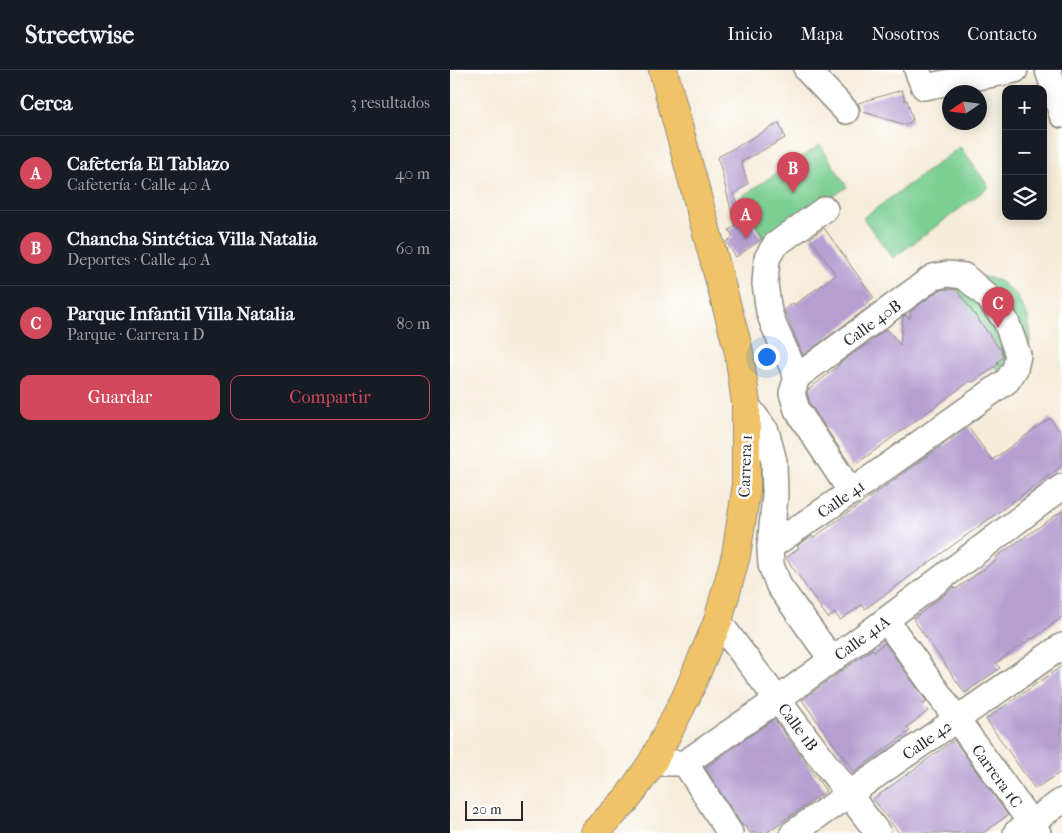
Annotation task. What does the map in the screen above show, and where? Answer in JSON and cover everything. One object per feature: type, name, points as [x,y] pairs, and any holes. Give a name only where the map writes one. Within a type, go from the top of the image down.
[{"type":"main road","name":"Carrera 1","points":[[594,833],[627,799],[652,763],[687,695],[718,621],[736,555],[746,491],[746,404],[739,352],[664,70]]},
{"type":"street","points":[[807,70],[846,111]]},
{"type":"street","points":[[921,78],[1014,70]]},
{"type":"street","points":[[1048,70],[1062,116]]},
{"type":"street","points":[[825,209],[775,245],[767,258],[765,284],[769,312],[797,378],[792,393],[797,410],[851,492]]},
{"type":"street","name":"Calle 40B","points":[[797,378],[933,277],[948,274]]},
{"type":"street","name":"Calle 41","points":[[770,547],[1007,381],[1015,369],[1018,355],[1006,321],[988,297],[964,276],[948,274]]},
{"type":"street","points":[[746,404],[766,431],[774,462],[775,496],[770,547],[771,566],[779,586],[832,660]]},
{"type":"street","name":"Calle 41A","points":[[685,763],[832,660],[1062,487]]},
{"type":"street","name":"Carrera 1C","points":[[886,620],[957,719],[1028,830]]},
{"type":"street","name":"Calle 1B","points":[[718,621],[878,833]]},
{"type":"street","name":"Calle 42","points":[[793,833],[1062,646]]},
{"type":"street","points":[[652,763],[685,763],[730,833]]},
{"type":"street","points":[[1028,830],[1062,801]]},
{"type":"green space","points":[[820,145],[847,187],[765,240],[739,198]]},
{"type":"green space","points":[[960,147],[989,187],[893,258],[863,218]]},
{"type":"green space","points":[[964,277],[984,277],[1000,281],[1016,295],[1028,317],[1031,338],[1024,358],[1001,375],[940,294]]},
{"type":"building","points":[[902,90],[913,120],[906,125],[860,111],[858,103]]},
{"type":"building","points":[[779,123],[785,138],[741,162],[748,184],[733,194],[762,239],[736,257],[726,242],[733,237],[729,230],[735,226],[718,157]]},
{"type":"building","points":[[824,228],[874,298],[867,302],[870,306],[803,355],[784,310],[836,275],[810,238]]},
{"type":"building","points":[[939,290],[957,290],[1001,351],[1003,357],[997,362],[999,364],[973,382],[970,381],[852,467],[810,404],[808,390],[840,363],[887,329],[900,345],[903,317],[905,315],[910,319],[910,312]]},
{"type":"building","points":[[1050,418],[1062,434],[1062,466],[865,609],[862,605],[840,620],[835,613],[828,618],[786,558],[799,548],[797,546],[812,536],[813,538],[968,427],[992,460]]},
{"type":"building","points":[[1062,511],[1062,617],[996,663],[1000,668],[965,693],[913,619],[954,587],[956,589],[998,559],[996,557]]},
{"type":"building","points":[[885,643],[927,702],[923,704],[928,711],[907,727],[910,731],[854,772],[802,700],[872,649],[874,651]]},
{"type":"building","points":[[1062,666],[1062,771],[1035,789],[986,719]]},
{"type":"building","points":[[774,719],[826,791],[766,833],[750,833],[741,824],[705,768]]},
{"type":"building","points":[[954,740],[1008,815],[983,833],[899,833],[873,799]]},
{"type":"place","name":"Chancha Sintética Villa Natalia","points":[[793,193]]},
{"type":"place","name":"Cafetería El Tablazo","points":[[746,239]]},
{"type":"place","name":"Parque Infantil Villa Natalia","points":[[998,328]]}]
